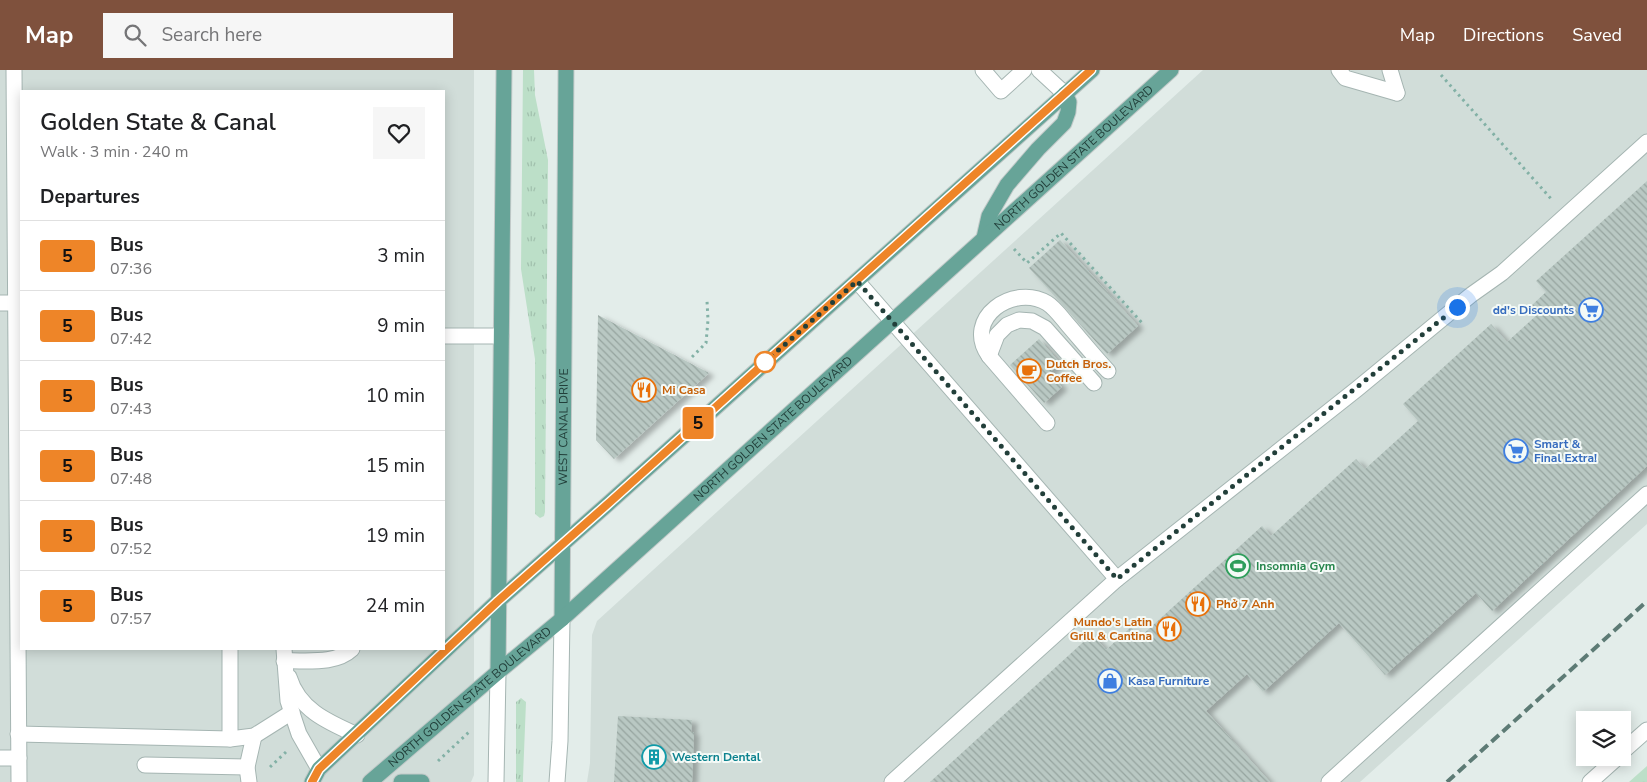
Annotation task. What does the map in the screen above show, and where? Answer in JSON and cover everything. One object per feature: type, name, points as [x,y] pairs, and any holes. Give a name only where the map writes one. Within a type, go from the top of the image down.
[{"type":"main road","points":[[498,672],[504,70]]},
{"type":"main road","name":"WEST CANAL DRIVE","points":[[562,619],[566,70]]},
{"type":"main road","points":[[316,775],[498,601],[1092,70]]},
{"type":"main road","name":"NORTH GOLDEN STATE BOULEVARD","points":[[370,782],[562,619],[1171,70]]},
{"type":"main road","points":[[984,238],[989,216],[1008,185],[1038,149],[1064,123],[1069,102],[1065,94]]},
{"type":"main road","points":[[401,782],[422,782]]},
{"type":"street","points":[[14,70],[8,304],[18,323],[19,782]]},
{"type":"street","points":[[983,70],[1001,91],[1024,70]]},
{"type":"street","points":[[1039,70],[1065,94]]},
{"type":"street","points":[[1339,70],[1345,78],[1397,93],[1390,70]]},
{"type":"street","points":[[892,782],[1117,579],[1471,295],[1502,273],[1647,142]]},
{"type":"street","points":[[857,281],[1117,579]]},
{"type":"street","points":[[1048,423],[984,350],[980,331],[986,318],[1002,303],[1010,299],[1034,298],[1048,304],[1108,372]]},
{"type":"street","points":[[989,356],[997,335],[1008,325],[1019,320],[1032,321],[1045,328],[1094,383]]},
{"type":"street","points":[[445,336],[501,336]]},
{"type":"street","points":[[1329,782],[1647,494]]},
{"type":"street","name":"WEST CANAL DRIVE","points":[[557,782],[560,741],[562,619]]},
{"type":"street","points":[[230,650],[230,739]]},
{"type":"street","points":[[284,655],[335,658],[351,650]]},
{"type":"street","points":[[284,655],[292,688],[314,713],[332,724],[357,735]]},
{"type":"street","points":[[284,655],[288,701],[316,775]]},
{"type":"street","points":[[496,782],[498,672]]},
{"type":"street","points":[[18,734],[230,739],[254,736],[292,712]]},
{"type":"street","points":[[1631,744],[1647,730]]},
{"type":"street","points":[[249,782],[248,754],[254,736]]},
{"type":"street","points":[[0,758],[19,758]]},
{"type":"street","points":[[145,765],[247,767]]},
{"type":"street","points":[[1590,782],[1608,766]]},
{"type":"path","points":[[1441,75],[1555,203]]},
{"type":"path","points":[[1014,249],[1027,263],[1061,233],[1143,324]]},
{"type":"path","points":[[692,357],[706,342],[708,320],[706,301]]},
{"type":"path","points":[[438,761],[469,732]]},
{"type":"path","points":[[270,767],[292,747]]},
{"type":"shaded area","points":[[0,70],[474,70],[474,775],[471,782],[0,782]]},
{"type":"shaded area","points":[[1203,70],[1647,70],[1647,524],[1360,782],[587,782],[590,763],[592,635],[597,621]]},
{"type":"green space","points":[[523,70],[534,70],[535,95],[548,160],[545,512],[544,516],[540,518],[535,514],[535,359],[521,269]]},
{"type":"green space","points":[[521,698],[526,702],[523,782],[516,782],[516,702]]},
{"type":"green space","points":[[1647,766],[1647,782],[1629,782]]},
{"type":"building","points":[[1647,181],[1647,466],[1492,611],[1476,593],[1385,675],[1339,623],[1263,692],[1247,674],[1206,711],[1270,782],[930,782],[1092,634],[1106,650],[1131,627],[1140,637],[1262,526],[1271,536],[1356,459],[1365,469],[1418,421],[1403,404],[1491,324],[1507,342],[1538,314],[1531,306],[1546,292],[1536,281]]},
{"type":"building","points":[[1060,240],[1138,326],[1107,354],[1029,268]]},
{"type":"building","name":"Mi Casa","points":[[598,315],[709,373],[614,459],[596,440]]},
{"type":"building","name":"Dutch Bros. Coffee","points":[[1039,339],[1060,363],[1049,373],[1062,387],[1044,403],[1010,365]]},
{"type":"building","name":"Western Dental","points":[[618,716],[692,720],[691,732],[694,732],[692,782],[614,782]]},
{"type":"railway","points":[[1447,782],[1647,601]]},
{"type":"bus line","name":"5","points":[[312,782],[319,769],[498,601],[684,437],[756,370],[1091,70]]},
{"type":"place","name":"dd's Discounts","points":[[1591,310]]},
{"type":"place","name":"Dutch Bros. Coffee","points":[[1029,371]]},
{"type":"place","name":"Mi Casa","points":[[644,390]]},
{"type":"place","name":"Smart & Final Extra!","points":[[1516,451]]},
{"type":"place","name":"Insomnia Gym","points":[[1238,566]]},
{"type":"place","name":"Phở 7 Anh","points":[[1198,604]]},
{"type":"place","name":"Mundo's Latin Grill & Cantina","points":[[1169,629]]},
{"type":"place","name":"Kasa Furniture","points":[[1110,681]]},
{"type":"place","name":"Western Dental","points":[[654,757]]},
{"type":"route","points":[[765,362],[857,281],[1117,579],[1212,501],[1356,389],[1457,307]]}]
